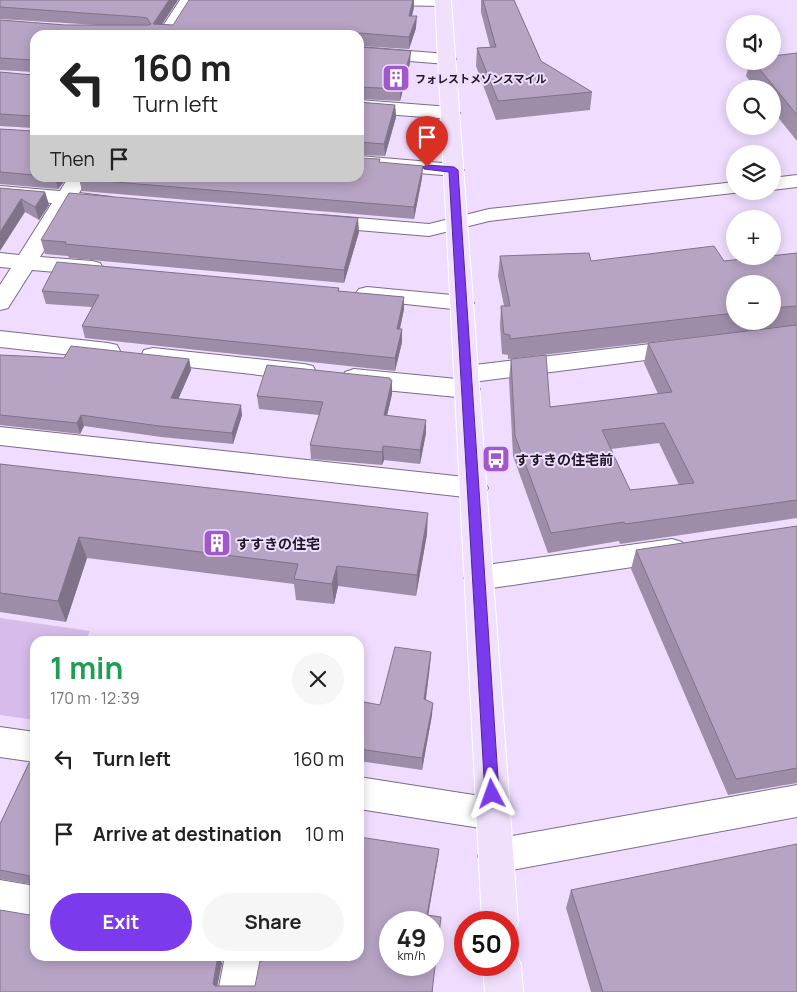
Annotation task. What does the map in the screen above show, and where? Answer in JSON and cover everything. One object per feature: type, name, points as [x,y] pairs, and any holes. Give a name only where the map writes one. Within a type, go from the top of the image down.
[{"type":"main road","points":[[443,1],[499,911]]},
{"type":"main road","points":[[503,976],[504,992]]},
{"type":"street","points":[[169,30],[188,0]]},
{"type":"street","points":[[385,0],[443,1]]},
{"type":"street","points":[[364,52],[447,59]]},
{"type":"street","points":[[364,106],[450,113]]},
{"type":"street","points":[[364,162],[454,170]]},
{"type":"street","points":[[781,183],[797,181]]},
{"type":"street","points":[[0,303],[75,182]]},
{"type":"street","points":[[301,219],[429,230],[444,228],[489,215],[726,189]]},
{"type":"street","points":[[0,192],[124,203]]},
{"type":"street","points":[[0,260],[114,270]]},
{"type":"street","points":[[342,292],[462,303]]},
{"type":"street","points":[[0,339],[329,375],[467,381],[710,345]]},
{"type":"street","points":[[0,436],[474,488]]},
{"type":"street","points":[[479,578],[700,546]]},
{"type":"street","points":[[0,742],[30,746]]},
{"type":"street","points":[[364,794],[494,814]]},
{"type":"street","points":[[496,856],[797,802]]},
{"type":"street","points":[[0,898],[30,903]]},
{"type":"street","points":[[237,992],[243,961]]},
{"type":"shaded area","points":[[0,618],[90,631],[88,636],[30,636],[30,719],[0,715]]},
{"type":"building","points":[[0,0],[169,0],[153,24],[173,25],[189,0],[413,0],[409,16],[417,16],[409,37],[364,33],[364,30],[30,30],[30,60],[0,58],[0,20],[65,25],[151,24],[147,18],[140,17],[0,7]]},
{"type":"building","points":[[483,0],[514,0],[541,61],[592,92],[498,101],[477,48],[496,47]]},
{"type":"building","points":[[364,47],[411,51],[400,89],[364,87]]},
{"type":"building","points":[[797,53],[797,115],[781,95],[781,80],[768,80],[760,70],[781,70],[781,55]]},
{"type":"building","points":[[0,72],[30,75],[30,116],[0,114]]},
{"type":"building","points":[[364,102],[395,105],[384,144],[364,142]]},
{"type":"building","points":[[0,129],[30,131],[30,175],[0,172]]},
{"type":"building","points":[[364,158],[380,159],[379,162],[423,166],[414,207],[115,182],[364,182]]},
{"type":"building","points":[[0,188],[45,192],[35,207],[21,199],[0,232]]},
{"type":"building","points":[[69,193],[358,218],[344,270],[65,244],[66,242],[41,240]]},
{"type":"building","points":[[714,246],[724,261],[726,261],[726,265],[781,265],[781,255],[797,253],[797,306],[781,307],[781,275],[726,275],[726,314],[510,339],[510,335],[504,334],[501,306],[510,306],[500,256],[589,253],[591,261]]},
{"type":"building","points":[[57,262],[339,288],[338,291],[404,297],[397,329],[402,329],[395,358],[82,326],[99,295],[42,291]]},
{"type":"building","points":[[797,325],[797,500],[551,533],[515,436],[511,359],[546,355],[550,407],[672,392],[648,343],[756,330],[781,330],[781,327]],"holes":[[[664,423],[694,483],[630,490],[602,430]]]},
{"type":"building","points":[[71,346],[189,359],[171,398],[241,405],[232,433],[159,426],[81,415],[77,423],[0,415],[0,355],[64,358]]},
{"type":"building","points":[[267,365],[390,378],[392,380],[384,415],[426,420],[420,450],[383,446],[382,452],[310,445],[323,402],[257,396]]},
{"type":"building","name":"すすきの住宅","points":[[0,464],[428,513],[417,575],[337,566],[332,584],[294,579],[298,564],[79,537],[58,601],[0,593]]},
{"type":"building","points":[[797,526],[797,768],[736,779],[636,550]]},
{"type":"building","points":[[395,647],[431,652],[424,699],[433,703],[422,758],[364,750],[364,702],[380,705]]},
{"type":"building","points":[[29,763],[30,876],[0,870],[0,824]]},
{"type":"building","points":[[364,838],[439,849],[428,911],[379,911],[379,976],[434,976],[432,992],[0,992],[0,910],[30,915],[30,961],[217,961],[213,984],[215,986],[255,986],[260,961],[364,961]]},
{"type":"building","points":[[797,844],[797,992],[603,992],[571,890]]},
{"type":"place","name":"フォレストメゾンスマイル","points":[[396,78]]},
{"type":"place","name":"すすきの住宅前","points":[[496,459]]},
{"type":"place","name":"すすきの住宅","points":[[217,543]]},
{"type":"route","points":[[427,167],[454,170],[492,794]]}]
